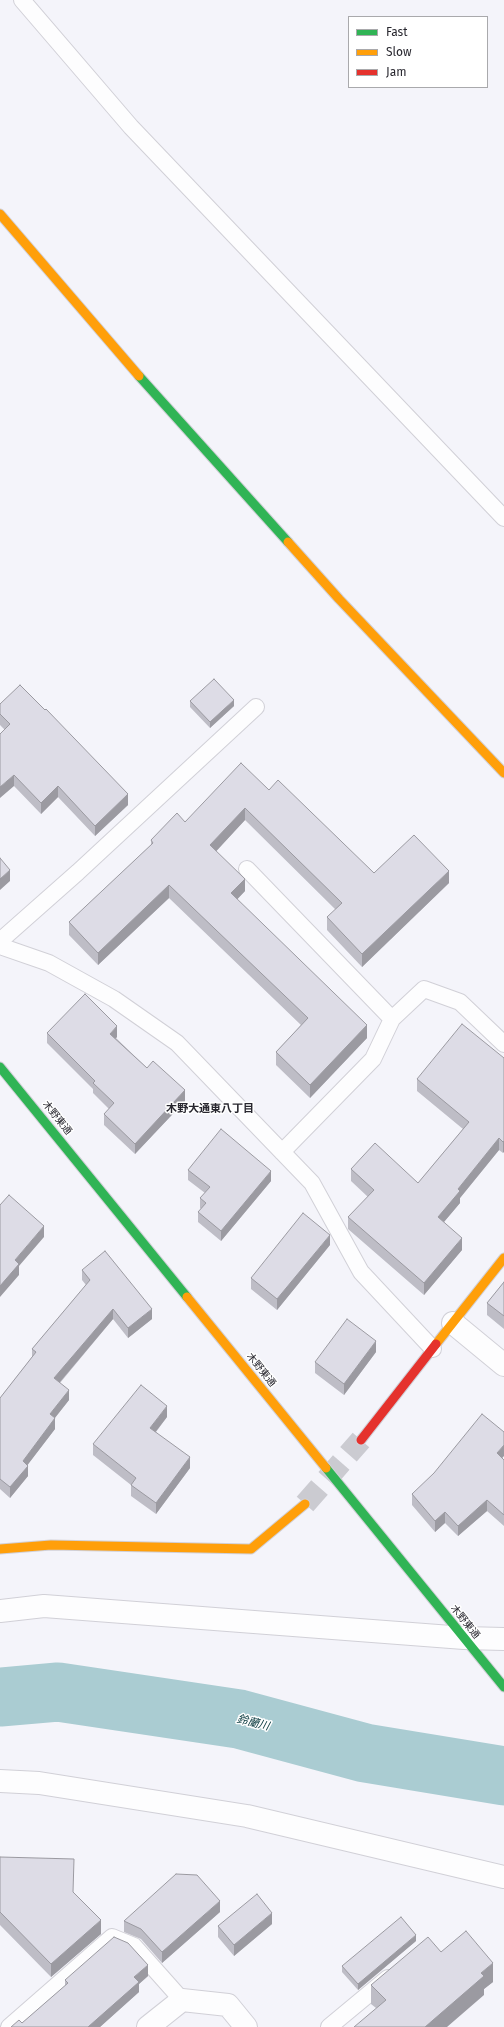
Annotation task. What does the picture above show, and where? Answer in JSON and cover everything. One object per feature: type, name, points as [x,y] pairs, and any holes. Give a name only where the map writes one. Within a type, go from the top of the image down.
[{"type":"street","points":[[0,214],[106,339],[339,599],[504,773]]},
{"type":"street","name":"木野東通","points":[[0,1067],[502,1685]]},
{"type":"street","points":[[360,1440],[504,1258]]},
{"type":"street","points":[[453,1323],[504,1365]]},
{"type":"street","points":[[0,1549],[51,1545],[251,1549],[305,1504]]},
{"type":"street","points":[[0,1611],[44,1606],[464,1638],[504,1639]]},
{"type":"street","points":[[0,1781],[39,1783],[247,1816],[504,1877]]},
{"type":"street","points":[[148,2027],[182,2000],[228,2005],[246,2027]]},
{"type":"lane","points":[[22,0],[132,128],[504,518]]},
{"type":"lane","points":[[0,941],[78,872],[256,707]]},
{"type":"lane","points":[[247,869],[392,1019]]},
{"type":"lane","points":[[0,946],[49,962],[114,999],[177,1043],[312,1183],[361,1272],[433,1348]]},
{"type":"lane","points":[[282,1152],[373,1059],[392,1019],[424,989],[460,1002],[504,1044]]},
{"type":"lane","points":[[9,2027],[112,1937],[134,1946],[182,2000]]},
{"type":"lane","points":[[329,2027],[400,1967]]},
{"type":"building","points":[[214,679],[234,700],[210,722],[190,701]]},
{"type":"building","points":[[20,685],[45,710],[46,709],[128,794],[95,826],[58,786],[41,803],[14,775],[0,787],[0,734],[10,724],[0,714],[0,704]]},
{"type":"building","points":[[241,763],[269,790],[278,780],[374,873],[414,835],[449,871],[362,954],[327,917],[342,903],[245,808],[210,845],[245,879],[231,893],[367,1025],[310,1085],[276,1052],[308,1018],[169,885],[98,953],[69,922],[153,843],[151,840],[177,813],[185,822]]},
{"type":"building","points":[[0,858],[10,870],[0,879]]},
{"type":"building","points":[[85,994],[117,1026],[110,1034],[147,1068],[153,1061],[185,1090],[135,1144],[104,1114],[114,1103],[93,1083],[95,1081],[47,1033]]},
{"type":"building","points":[[462,1024],[504,1058],[504,1141],[503,1142],[499,1138],[458,1189],[460,1191],[438,1217],[462,1238],[424,1283],[348,1217],[374,1190],[351,1169],[375,1143],[418,1183],[469,1122],[417,1079]]},
{"type":"building","points":[[221,1129],[271,1171],[221,1231],[198,1212],[206,1203],[200,1198],[210,1187],[188,1170]]},
{"type":"building","points":[[9,1195],[44,1226],[15,1260],[19,1264],[0,1286],[0,1205]]},
{"type":"building","points":[[303,1213],[330,1235],[277,1299],[251,1278]]},
{"type":"building","points":[[105,1251],[152,1309],[128,1328],[113,1309],[54,1378],[69,1390],[50,1414],[55,1418],[23,1461],[28,1466],[10,1487],[0,1479],[0,1398],[36,1352],[32,1349],[90,1280],[82,1270]]},
{"type":"building","points":[[504,1282],[504,1316],[487,1303]]},
{"type":"building","points":[[347,1319],[376,1341],[344,1384],[315,1362]]},
{"type":"building","points":[[141,1385],[167,1406],[150,1428],[190,1457],[156,1503],[131,1485],[136,1478],[93,1444]]},
{"type":"building","points":[[482,1414],[504,1432],[504,1445],[497,1453],[504,1460],[504,1515],[487,1500],[458,1526],[445,1512],[435,1521],[412,1494],[434,1473]]},
{"type":"building","points":[[0,1857],[74,1859],[73,1892],[101,1920],[51,1964],[0,1912]]},
{"type":"building","points":[[176,1874],[197,1875],[220,1901],[162,1952],[141,1929],[124,1921]]},
{"type":"building","points":[[257,1894],[272,1913],[234,1945],[218,1926]]},
{"type":"building","points":[[401,1917],[416,1935],[358,1984],[342,1966]]},
{"type":"building","points":[[466,1931],[493,1963],[481,1973],[484,1976],[425,2027],[354,2027],[386,2000],[371,1985],[428,1937],[441,1952]]},
{"type":"building","points":[[114,1937],[128,1943],[148,1965],[134,1977],[139,1982],[88,2027],[11,2027],[19,2020],[22,2023],[68,1983],[65,1980]]},
{"type":"waterway","name":"鈴蘭川","points":[[0,1697],[58,1692],[239,1719],[365,1753],[504,1776]]},
{"type":"tunnel","points":[[305,1504],[361,1440]]},
{"type":"traffic: fast","points":[[139,376],[288,542]]},
{"type":"traffic: fast","points":[[0,1067],[187,1297]]},
{"type":"traffic: fast","points":[[326,1468],[504,1687]]},
{"type":"traffic: slow","points":[[0,214],[139,376]]},
{"type":"traffic: slow","points":[[288,542],[339,599],[504,773]]},
{"type":"traffic: slow","points":[[436,1344],[504,1258]]},
{"type":"traffic: slow","points":[[187,1297],[326,1468]]},
{"type":"traffic: slow","points":[[0,1549],[51,1545],[251,1549],[305,1504]]},
{"type":"traffic: jam","points":[[361,1440],[436,1344]]},
{"type":"district","name":"木野大通東八丁目","points":[[210,1109]]}]
